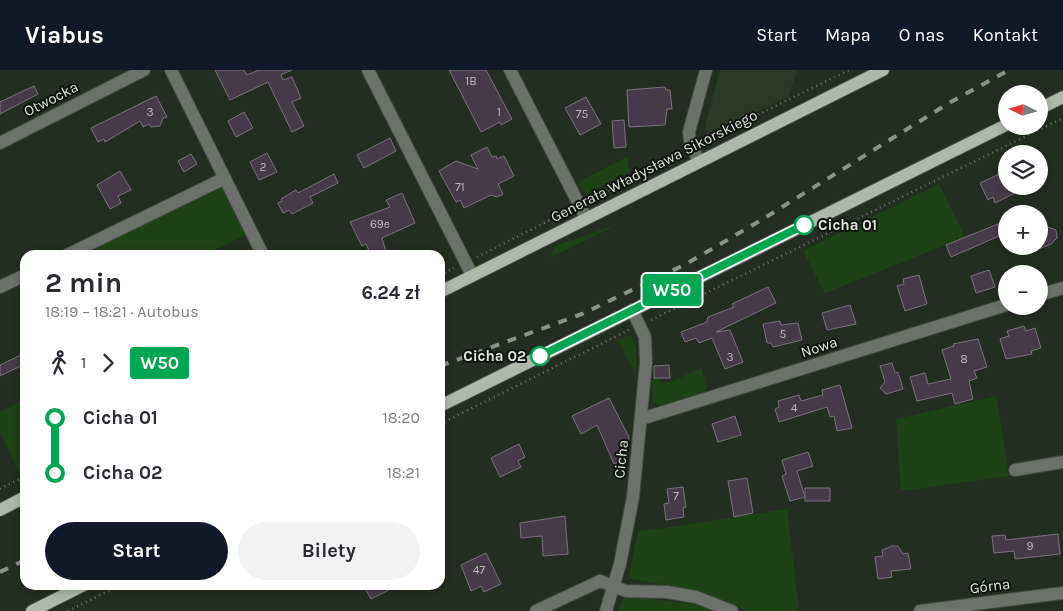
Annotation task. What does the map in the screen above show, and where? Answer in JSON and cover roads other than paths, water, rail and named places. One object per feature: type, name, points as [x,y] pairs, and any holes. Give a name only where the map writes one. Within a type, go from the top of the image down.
[{"type":"main road","name":"Generała Władysława Sikorskiego","points":[[445,289],[883,70]]},
{"type":"main road","points":[[1048,104],[1063,97]]},
{"type":"main road","points":[[445,404],[998,129]]},
{"type":"main road","points":[[0,510],[20,500]]},
{"type":"main road","points":[[32,611],[74,590]]},
{"type":"street","name":"Otwocka","points":[[0,143],[144,70]]},
{"type":"street","points":[[171,70],[261,250]]},
{"type":"street","points":[[368,70],[472,275]]},
{"type":"street","points":[[510,70],[586,218]]},
{"type":"street","points":[[699,162],[690,141],[689,132],[706,70]]},
{"type":"street","points":[[77,250],[225,178]]},
{"type":"street","points":[[0,287],[20,277]]},
{"type":"street","points":[[1048,292],[1063,288]]},
{"type":"street","name":"Nowa","points":[[641,419],[998,307]]},
{"type":"street","name":"Cicha","points":[[606,611],[614,585],[633,497],[647,351],[640,327],[632,310]]},
{"type":"street","points":[[1015,470],[1063,462]]},
{"type":"street","points":[[536,611],[597,581],[605,581],[626,591],[667,592],[696,597],[732,611]]},
{"type":"street","name":"Górna","points":[[920,611],[1063,593]]},
{"type":"railway","points":[[445,364],[582,314],[686,264],[758,222],[949,103],[1009,70]]},
{"type":"railway","points":[[0,572],[20,562]]},
{"type":"place","name":"Cicha 01","points":[[804,225]]},
{"type":"place","name":"Cicha 02","points":[[540,356]]}]
